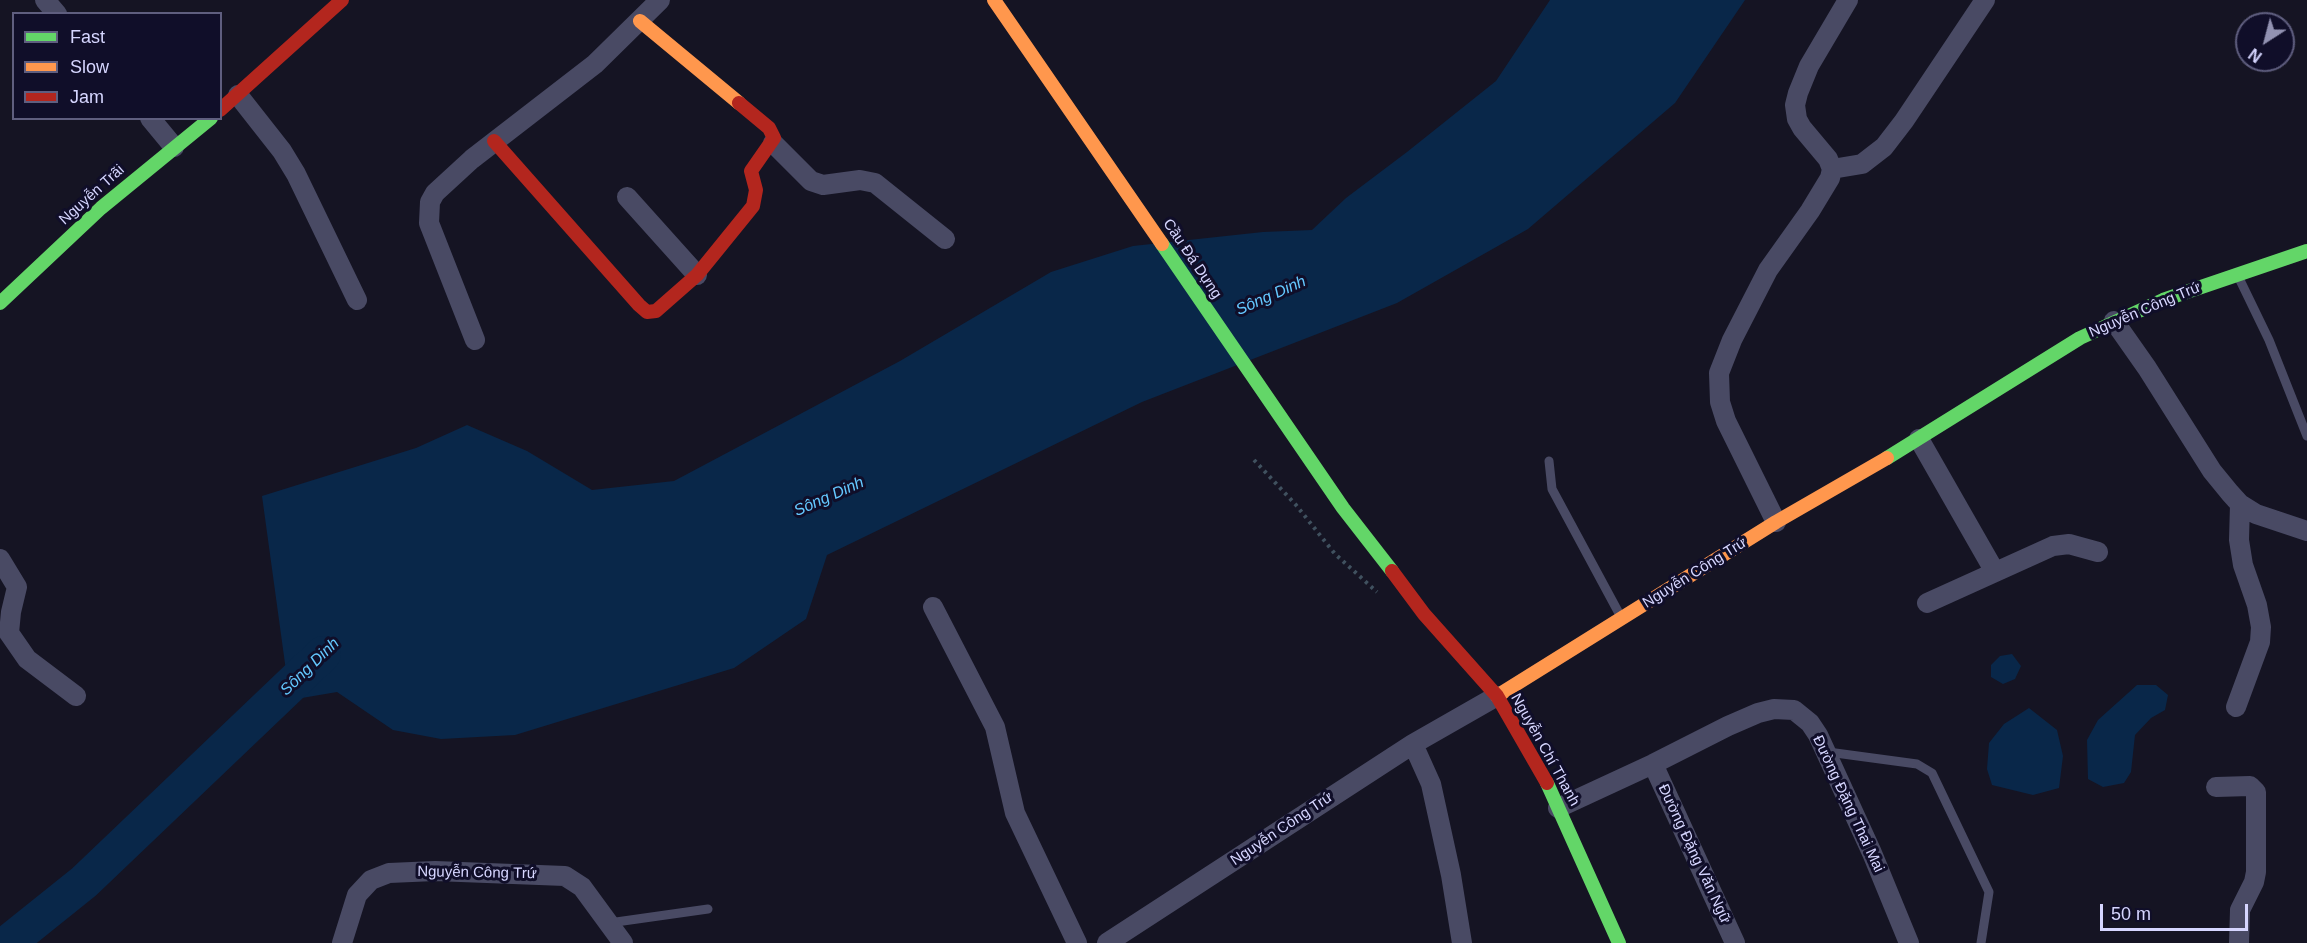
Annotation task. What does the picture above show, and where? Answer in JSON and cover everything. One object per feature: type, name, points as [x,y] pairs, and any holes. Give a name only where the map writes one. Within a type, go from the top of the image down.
[{"type":"main road","points":[[222,108],[342,0]]},
{"type":"main road","name":"Cầu Đá Dựng","points":[[994,0],[1343,508]]},
{"type":"main road","points":[[494,141],[644,311],[651,313],[656,311],[697,275],[753,206],[756,195],[752,171],[772,142],[773,133],[640,21]]},
{"type":"main road","name":"Nguyễn Trãi","points":[[0,303],[101,208],[208,120]]},
{"type":"main road","name":"Nguyễn Công Trứ","points":[[1497,696],[1776,522],[1919,439],[2054,353],[2114,321],[2163,300],[2307,251]]},
{"type":"main road","name":"Nguyễn Chí Thanh","points":[[1343,508],[1416,618],[1497,696],[1524,740],[1558,808],[1619,943]]},
{"type":"street","points":[[45,0],[55,12]]},
{"type":"street","points":[[475,340],[429,223],[429,210],[435,193],[494,141],[595,64],[660,0]]},
{"type":"street","points":[[1776,522],[1725,421],[1720,402],[1719,373],[1732,340],[1768,270],[1823,192],[1832,169],[1828,159],[1802,128],[1797,119],[1795,105],[1809,66],[1848,0]]},
{"type":"street","points":[[1832,169],[1862,164],[1884,147],[1985,0]]},
{"type":"street","points":[[238,95],[282,151],[296,174],[357,300]]},
{"type":"street","points":[[152,120],[174,147]]},
{"type":"street","points":[[772,142],[811,181],[823,186],[860,180],[875,183],[945,239]]},
{"type":"street","points":[[627,197],[697,275]]},
{"type":"street","points":[[2114,321],[2147,368],[2212,471],[2240,504],[2256,514],[2307,531]]},
{"type":"street","points":[[1919,439],[1995,572]]},
{"type":"street","points":[[2236,707],[2257,653],[2262,627],[2243,565],[2239,540],[2240,504]]},
{"type":"street","points":[[1927,603],[2061,544],[2098,552]]},
{"type":"street","points":[[0,559],[17,587],[9,633],[27,658],[76,696]]},
{"type":"street","points":[[933,607],[995,726],[1015,813],[1077,943]]},
{"type":"street","name":"Nguyễn Công Trứ","points":[[1107,943],[1413,744],[1497,696]]},
{"type":"street","name":"Đường Đặng Thai Mai","points":[[1558,808],[1758,713],[1774,709],[1794,710],[1802,714],[1818,735],[1872,853],[1909,943]]},
{"type":"street","points":[[1413,744],[1431,784],[1451,875],[1462,943]]},
{"type":"street","name":"Đường Đặng Văn Ngữ","points":[[1653,764],[1736,943]]},
{"type":"street","points":[[2216,787],[2250,786],[2256,792],[2256,872],[2254,882],[2240,910],[2239,943]]},
{"type":"street","name":"Nguyễn Công Trứ","points":[[342,943],[353,905],[363,887],[380,876],[402,872],[565,876],[582,887],[623,943]]},
{"type":"lane","points":[[2237,274],[2269,340],[2307,436]]},
{"type":"lane","points":[[1549,461],[1552,489],[1622,619]]},
{"type":"lane","points":[[1826,752],[1917,764],[1932,773],[1989,892],[1981,943]]},
{"type":"lane","points":[[609,923],[708,909]]},
{"type":"path","points":[[1254,460],[1296,505],[1335,554],[1384,599]]},
{"type":"water","points":[[1550,0],[1745,0],[1675,103],[1528,229],[1397,303],[1142,402],[827,555],[806,619],[734,668],[515,735],[441,739],[393,730],[337,692],[290,700],[262,496],[416,448],[467,425],[527,451],[592,490],[674,481],[900,361],[1051,272],[1133,246],[1263,232],[1312,230],[1346,198],[1496,81]]},
{"type":"water","points":[[2012,654],[2021,666],[2015,679],[2003,684],[1991,677],[1991,665],[2000,656]]},
{"type":"water","points":[[2137,685],[2156,685],[2168,695],[2165,710],[2151,718],[2135,735],[2131,772],[2124,783],[2103,787],[2088,779],[2087,740],[2098,720]]},
{"type":"water","points":[[2029,708],[2057,730],[2063,756],[2059,788],[2033,795],[1992,785],[1987,769],[1989,743],[2004,724]]},
{"type":"waterway","name":"Sông Dinh","points":[[8,943],[84,882],[323,654]]},
{"type":"traffic: fast","points":[[0,303],[101,208],[209,120]]},
{"type":"traffic: fast","points":[[1162,244],[1343,508],[1392,571]]},
{"type":"traffic: fast","points":[[1887,458],[2080,338],[2163,300],[2307,251]]},
{"type":"traffic: fast","points":[[1547,783],[1619,943]]},
{"type":"traffic: slow","points":[[994,0],[1162,244]]},
{"type":"traffic: slow","points":[[640,21],[739,103]]},
{"type":"traffic: slow","points":[[1497,696],[1776,522],[1887,458]]},
{"type":"traffic: jam","points":[[222,108],[342,0]]},
{"type":"traffic: jam","points":[[494,141],[639,305],[647,312],[656,311],[697,275],[753,206],[756,190],[751,171],[774,138],[769,128],[739,103]]},
{"type":"traffic: jam","points":[[1392,571],[1424,614],[1497,696],[1547,783]]}]
